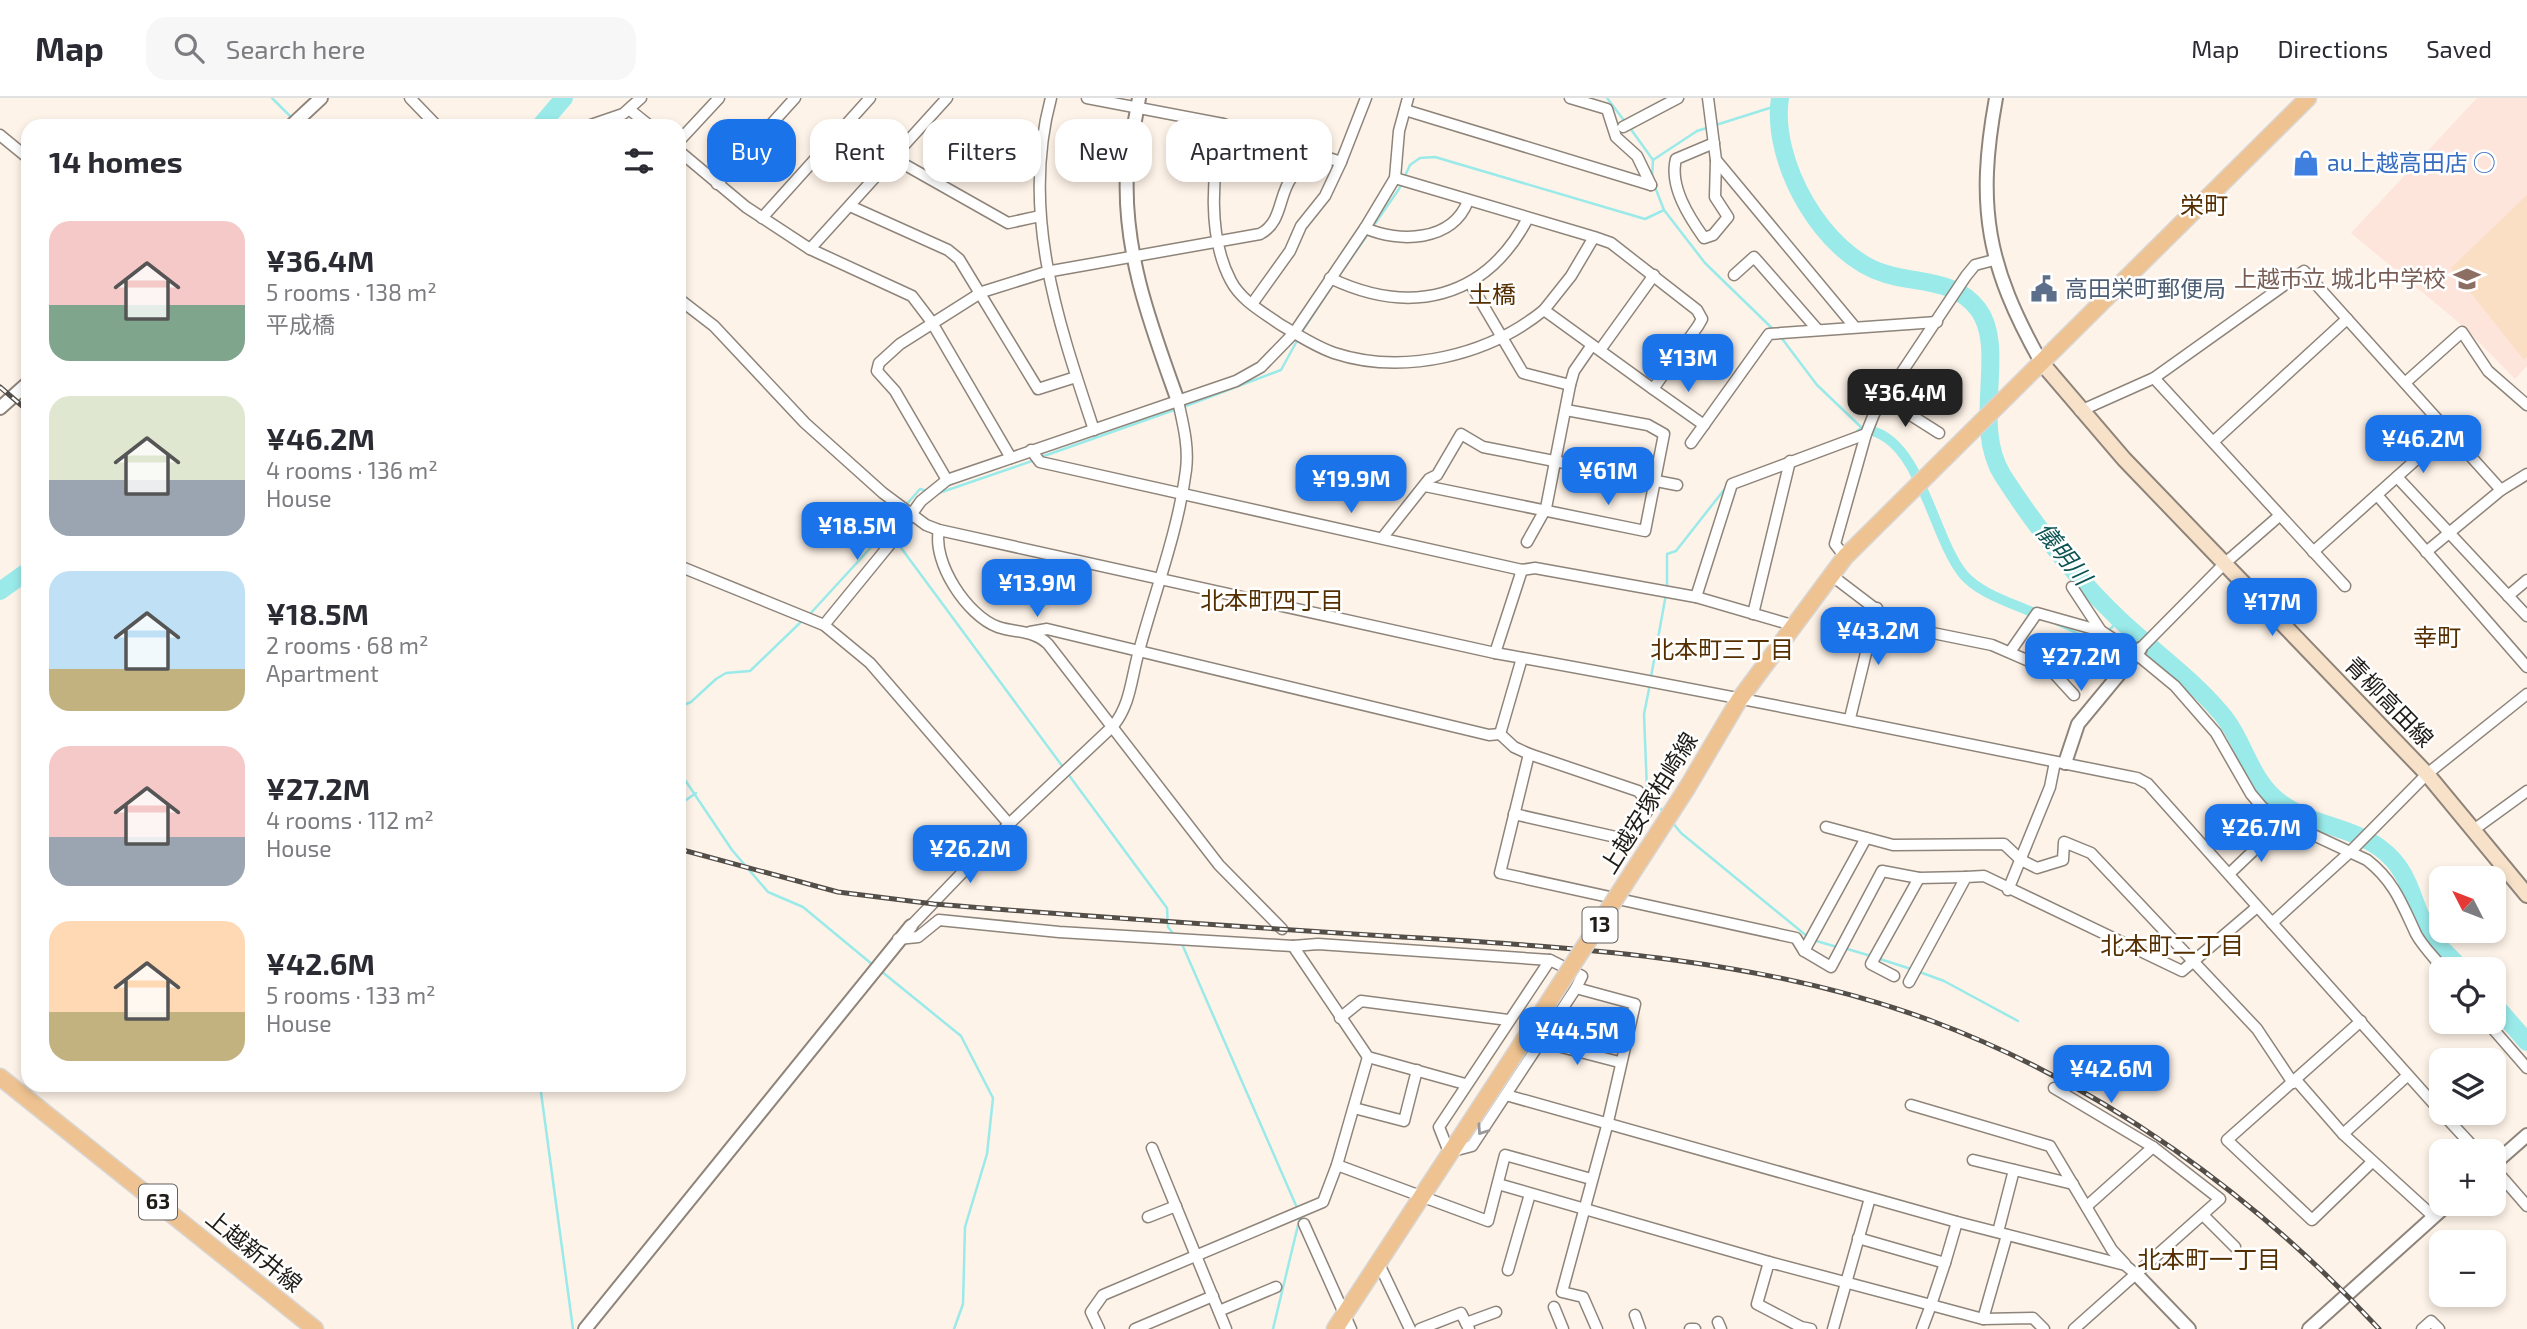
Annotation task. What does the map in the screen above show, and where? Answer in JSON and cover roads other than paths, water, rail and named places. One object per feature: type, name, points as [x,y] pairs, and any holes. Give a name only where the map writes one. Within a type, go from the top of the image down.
[{"type":"main road","name":"13","points":[[2041,362],[2308,98]]},
{"type":"main road","name":"上越安塚柏崎線","points":[[1335,1329],[1687,788],[1739,700],[1792,625],[1845,557],[2041,362]]},
{"type":"main road","name":"青柳高田線","points":[[2041,362],[2080,411],[2427,774],[2527,895]]},
{"type":"main road","name":"上越新井線","points":[[0,1077],[314,1329]]},
{"type":"street","points":[[298,119],[321,98]]},
{"type":"street","points":[[410,98],[430,119]]},
{"type":"street","points":[[606,119],[630,110],[641,98]]},
{"type":"street","points":[[686,133],[719,98]]},
{"type":"street","points":[[717,184],[795,98]]},
{"type":"street","points":[[762,218],[870,98]]},
{"type":"street","points":[[909,140],[947,98]]},
{"type":"street","points":[[1051,98],[1042,150],[1040,216],[1046,272],[1094,430]]},
{"type":"street","points":[[1087,98],[1139,102],[1204,119]]},
{"type":"street","points":[[1252,304],[1290,251],[1301,226],[1325,196],[1342,162],[1366,98]]},
{"type":"street","points":[[824,625],[891,543],[910,514],[932,489],[947,480],[1248,375],[1272,358],[1294,333],[1365,228],[1395,178],[1408,98]]},
{"type":"street","points":[[1405,110],[1651,185],[1637,156],[1616,136],[1605,103],[1570,98]]},
{"type":"street","points":[[1623,127],[1678,98]]},
{"type":"street","points":[[1708,98],[1714,143],[1716,160],[1715,197],[1728,217],[1713,235],[1704,238],[1686,213],[1673,169],[1676,159],[1714,143]]},
{"type":"street","points":[[1996,98],[1987,150],[1986,180],[1994,260],[2017,318],[2041,362]]},
{"type":"street","points":[[585,1329],[898,939],[1009,824],[1113,726],[1125,709],[1139,651],[1162,578],[1186,469],[1186,436],[1178,401],[1142,301],[1133,257],[1127,171],[1139,102]]},
{"type":"street","points":[[630,110],[641,119]]},
{"type":"street","points":[[0,135],[21,152]]},
{"type":"street","points":[[686,157],[762,218],[810,249],[912,296],[931,321],[1011,458]]},
{"type":"street","points":[[1332,158],[1342,162]]},
{"type":"street","points":[[1716,160],[1854,327]]},
{"type":"street","points":[[909,167],[1008,223],[1040,216]]},
{"type":"street","points":[[1395,178],[1594,237],[1625,252],[1697,310],[1702,319],[1653,389]]},
{"type":"street","points":[[810,249],[872,182]]},
{"type":"street","points":[[1216,182],[1214,197],[1221,258],[1233,284],[1252,304],[1294,333],[1336,354],[1394,362],[1432,360],[1503,339],[1544,310],[1572,276],[1594,237]]},
{"type":"street","points":[[947,480],[895,391],[876,367],[900,344],[931,321],[982,292],[1046,272],[1268,230],[1290,182]]},
{"type":"street","points":[[1365,228],[1393,238],[1418,237],[1442,229],[1460,215],[1468,201]]},
{"type":"street","points":[[850,206],[948,250],[959,259],[982,292],[1038,389],[1076,377]]},
{"type":"street","points":[[1330,278],[1364,292],[1403,299],[1440,294],[1470,283],[1501,258],[1528,218]]},
{"type":"street","points":[[1734,275],[1754,257],[1817,329]]},
{"type":"street","points":[[1845,557],[1835,544],[1866,433],[1874,414],[1887,400],[1966,276],[1975,265],[1994,260]]},
{"type":"street","points":[[2080,411],[2154,378],[2304,271],[2501,490]]},
{"type":"street","points":[[1527,542],[1546,508],[1574,371],[1654,275]]},
{"type":"street","points":[[1470,283],[1523,373],[1570,385]]},
{"type":"street","points":[[686,304],[714,326],[805,423],[910,514],[939,530],[1495,653],[1739,700],[1850,718],[2137,778],[2148,784],[2429,1099]]},
{"type":"street","points":[[1544,310],[1704,425]]},
{"type":"street","points":[[2213,442],[2347,320]]},
{"type":"street","points":[[1691,443],[1769,334],[1937,322]]},
{"type":"street","points":[[2406,382],[2462,332],[2488,371],[2525,399]]},
{"type":"street","points":[[2154,378],[2278,517],[2345,586]]},
{"type":"street","points":[[0,408],[21,389]]},
{"type":"street","points":[[1887,400],[1939,433]]},
{"type":"street","points":[[1425,486],[1546,508],[1646,531],[1664,434],[1648,425],[1566,410]]},
{"type":"street","points":[[2313,552],[2448,431]]},
{"type":"street","points":[[1696,597],[1732,484],[1866,433]]},
{"type":"street","points":[[1383,537],[1437,475],[1461,434],[1483,447],[1557,459],[1676,485]]},
{"type":"street","points":[[1031,450],[1040,462],[1522,570],[1535,568],[1696,597],[1792,625]]},
{"type":"street","points":[[1753,614],[1790,461]]},
{"type":"street","points":[[2426,552],[2501,490],[2527,474]]},
{"type":"street","points":[[2397,477],[2527,616]]},
{"type":"street","points":[[2377,495],[2527,667]]},
{"type":"street","points":[[2008,890],[2078,724],[2152,636],[2224,564],[2278,517]]},
{"type":"street","points":[[939,530],[937,543],[948,578],[979,615],[996,626],[1041,637],[1048,644],[1219,865],[1282,929]]},
{"type":"street","points":[[686,569],[824,625],[870,663],[1009,824]]},
{"type":"street","points":[[1495,653],[1522,570]]},
{"type":"street","points":[[1831,575],[1898,626],[1992,645],[2010,652],[2052,671],[2074,695]]},
{"type":"street","points":[[2508,596],[2527,580]]},
{"type":"street","points":[[2072,587],[2101,631]]},
{"type":"street","points":[[1850,718],[1877,608]]},
{"type":"street","points":[[2010,652],[2037,612],[2101,631],[2138,651],[2175,686],[2216,733],[2251,794],[2262,807],[2277,818],[2352,850],[2391,883],[2417,936],[2434,957]]},
{"type":"street","points":[[1028,632],[1047,629],[1489,735],[1500,734],[1514,747],[1529,754],[1637,791],[1651,805],[1629,840],[1514,814]]},
{"type":"street","points":[[1500,734],[1522,658]]},
{"type":"street","points":[[2272,923],[2352,850],[2427,774],[2527,694]]},
{"type":"street","points":[[1529,754],[1500,873],[1796,938],[1804,951],[1831,967],[1882,871],[1919,878],[1984,876],[2008,890],[2182,971],[2257,907]]},
{"type":"street","points":[[2472,831],[2526,794]]},
{"type":"street","points":[[1826,827],[1893,845],[2004,844],[2021,860],[2037,868],[2063,860],[2064,842],[2091,853],[2257,1028],[2294,1082],[2372,1162],[2434,1217],[2309,1329]]},
{"type":"street","points":[[2229,874],[2272,833]]},
{"type":"street","points":[[1804,951],[1866,838]]},
{"type":"street","points":[[1909,982],[1966,877]]},
{"type":"street","points":[[1894,976],[1871,964],[1919,878]]},
{"type":"street","points":[[898,939],[918,937],[940,920],[1059,932],[1293,946],[1318,944],[1550,960],[1583,976],[1472,1146],[1449,1152],[1439,1128],[1465,1084],[1550,960]]},
{"type":"street","points":[[1293,946],[1368,1057],[1465,1084]]},
{"type":"street","points":[[1576,988],[1635,1004],[1619,1062],[1607,1126],[1591,1180],[1586,1210],[1562,1292],[1583,1297],[1594,1328]]},
{"type":"street","points":[[1340,1018],[1361,1001],[1508,1020]]},
{"type":"street","points":[[2361,1021],[2227,1140],[2312,1220],[2372,1162]]},
{"type":"street","points":[[2497,1034],[2527,1068]]},
{"type":"street","points":[[1542,1042],[1619,1062]]},
{"type":"street","points":[[1099,1329],[1091,1312],[1103,1295],[1195,1253],[1323,1202],[1337,1166],[1368,1057]]},
{"type":"street","points":[[1354,1108],[1404,1121],[1417,1070]]},
{"type":"street","points":[[2343,1134],[2407,1076]]},
{"type":"street","points":[[2054,1088],[2153,1147],[2220,1199],[2074,1329]]},
{"type":"street","points":[[1506,1095],[1607,1126],[2125,1265]]},
{"type":"street","points":[[1911,1105],[2050,1146],[2112,1250],[2189,1329]]},
{"type":"street","points":[[2454,1125],[2467,1139]]},
{"type":"street","points":[[2506,1155],[2527,1135]]},
{"type":"street","points":[[2087,1206],[2153,1147]]},
{"type":"street","points":[[1152,1148],[1226,1329]]},
{"type":"street","points":[[1337,1166],[1488,1221],[1505,1155],[1591,1180]]},
{"type":"street","points":[[1973,1160],[2073,1184]]},
{"type":"street","points":[[1983,1319],[2003,1234],[2014,1170]]},
{"type":"street","points":[[2506,1181],[2527,1206]]},
{"type":"street","points":[[1498,1184],[1769,1262],[1983,1319],[2033,1318],[2044,1329]]},
{"type":"street","points":[[1508,1270],[1530,1194]]},
{"type":"street","points":[[1833,1329],[1870,1198]]},
{"type":"street","points":[[1148,1217],[1176,1206]]},
{"type":"street","points":[[2203,1215],[2235,1247]]},
{"type":"street","points":[[1922,1329],[1957,1222]]},
{"type":"street","points":[[1304,1224],[1351,1329]]},
{"type":"street","points":[[1858,1238],[1945,1262]]},
{"type":"street","points":[[1769,1262],[1757,1304],[1801,1327],[1811,1329]]},
{"type":"street","points":[[1379,1264],[1410,1329]]},
{"type":"street","points":[[1220,1311],[1276,1287]]},
{"type":"street","points":[[1135,1329],[1213,1296]]},
{"type":"street","points":[[1554,1307],[1563,1329]]},
{"type":"street","points":[[1420,1329],[1461,1313],[1468,1326],[1496,1312]]},
{"type":"street","points":[[1635,1315],[1640,1329]]},
{"type":"street","points":[[2422,1329],[2431,1321],[2439,1329]]},
{"type":"waterway","points":[[272,98],[290,116]]},
{"type":"waterway","points":[[546,119],[564,98]]},
{"type":"waterway","points":[[1607,98],[1626,123]]},
{"type":"waterway","name":"儀明川","points":[[1780,98],[1779,123],[1783,150],[1793,177],[1822,227],[1841,248],[1863,264],[1886,274],[1936,284],[1959,292],[1978,309],[1986,326],[1990,345],[1988,411],[1994,456],[2003,476],[2057,551],[2119,619],[2220,712],[2236,735],[2254,772],[2271,795],[2306,817],[2369,841],[2391,858],[2406,879],[2430,934],[2450,957]]},
{"type":"waterway","points":[[1653,160],[1697,131],[1779,105]]},
{"type":"waterway","points":[[1630,128],[1653,160],[1652,177]]},
{"type":"waterway","points":[[1372,228],[1399,189],[1410,165],[1420,158],[1435,157],[1645,219],[1664,210]]},
{"type":"waterway","points":[[1655,187],[1664,210],[1705,263],[1775,331]]},
{"type":"waterway","points":[[1338,277],[1368,234]]},
{"type":"waterway","points":[[1301,333],[1334,283]]},
{"type":"waterway","points":[[1780,336],[1817,385],[1861,427]]},
{"type":"waterway","points":[[1183,407],[1281,370],[1298,339]]},
{"type":"waterway","points":[[1041,457],[1177,409]]},
{"type":"waterway","points":[[1855,433],[1861,428]]},
{"type":"waterway","points":[[1872,431],[1889,439],[1903,454],[1925,494],[1952,558],[1969,581],[1986,592],[2034,613]]},
{"type":"waterway","points":[[936,494],[1035,460]]},
{"type":"waterway","points":[[1667,588],[1667,554],[1676,551],[1727,486]]},
{"type":"waterway","points":[[906,505],[920,489],[927,491]]},
{"type":"waterway","points":[[809,615],[902,510]]},
{"type":"waterway","points":[[896,541],[1167,908],[1168,927],[1175,936]]},
{"type":"waterway","points":[[0,591],[21,576]]},
{"type":"waterway","points":[[1651,677],[1666,594]]},
{"type":"waterway","points":[[686,704],[726,673],[750,671],[804,619]]},
{"type":"waterway","points":[[2110,629],[2120,620]]},
{"type":"waterway","points":[[2052,622],[2081,635],[2094,634]]},
{"type":"waterway","points":[[1650,684],[1644,714],[1647,791],[1665,814]]},
{"type":"waterway","points":[[686,781],[732,850],[768,892],[803,907],[873,965]]},
{"type":"waterway","points":[[686,800],[696,793]]},
{"type":"waterway","points":[[1672,822],[1681,833],[1808,937]]},
{"type":"waterway","points":[[1813,940],[1837,947]]},
{"type":"waterway","points":[[1182,944],[1298,1210]]},
{"type":"waterway","points":[[1844,948],[1871,956]]},
{"type":"waterway","points":[[1877,958],[1911,969]]},
{"type":"waterway","points":[[881,971],[961,1036],[993,1098],[987,1154],[965,1227],[963,1304],[954,1329]]},
{"type":"waterway","points":[[1917,971],[1944,981],[2018,1021]]},
{"type":"waterway","name":"儀明川","points":[[2506,1018],[2527,1042]]},
{"type":"waterway","points":[[541,1092],[573,1329]]},
{"type":"waterway","points":[[1273,1329],[1300,1217]]},
{"type":"railway","points":[[0,387],[21,405]]},
{"type":"railway","points":[[686,851],[838,892],[992,909],[1604,952],[1737,970],[1868,1000],[1932,1021],[1995,1047],[2057,1077],[2116,1112],[2229,1190],[2331,1280],[2379,1329]]},
{"type":"place","name":"au上越高田店 ○","points":[[2306,163]]},
{"type":"place","name":"上越市立 城北中学校","points":[[2467,279]]},
{"type":"place","name":"高田栄町郵便局","points":[[2044,289]]},
{"type":"district","name":"栄町","points":[[2204,206]]},
{"type":"district","name":"土橋","points":[[1492,295]]},
{"type":"district","name":"北本町四丁目","points":[[1272,601]]},
{"type":"district","name":"幸町","points":[[2437,638]]},
{"type":"district","name":"北本町三丁目","points":[[1722,650]]},
{"type":"district","name":"北本町二丁目","points":[[2172,946]]},
{"type":"district","name":"北本町一丁目","points":[[2209,1260]]}]
